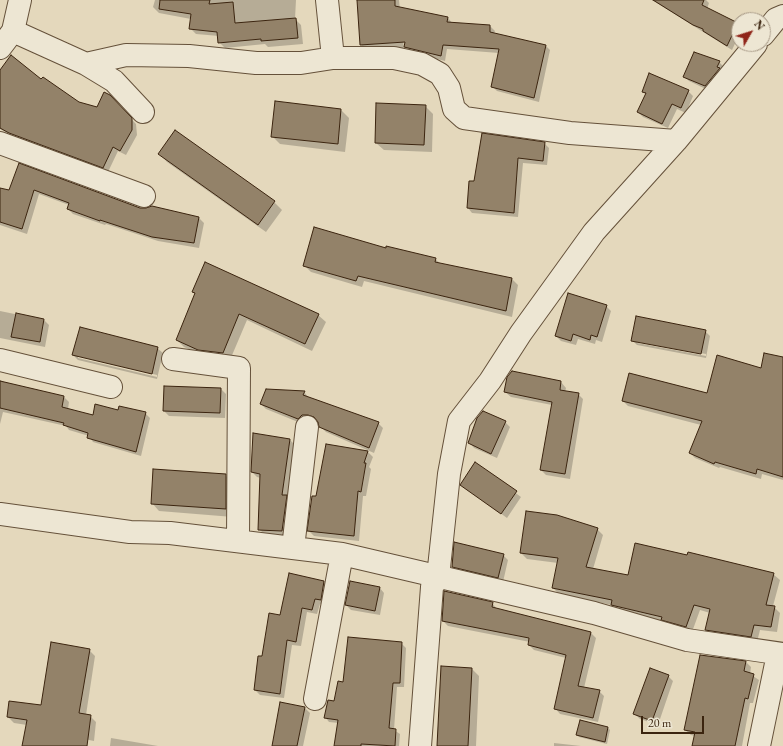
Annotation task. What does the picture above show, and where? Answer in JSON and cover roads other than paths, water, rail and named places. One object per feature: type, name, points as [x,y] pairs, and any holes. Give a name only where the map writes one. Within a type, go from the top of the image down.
[{"type":"street","points":[[0,48],[13,31],[20,0]]},
{"type":"street","points":[[327,0],[333,58]]},
{"type":"street","points":[[771,25],[776,19],[783,16]]},
{"type":"street","points":[[13,31],[86,64],[114,81],[143,112]]},
{"type":"street","points":[[420,746],[432,587],[438,577],[450,474],[459,422],[490,381],[521,333],[594,232],[676,141],[749,52]]},
{"type":"street","points":[[86,64],[126,55],[190,56],[256,63],[301,63],[333,58],[394,58],[422,64],[440,74],[449,88],[454,109],[464,118],[570,133],[676,141]]},
{"type":"street","points":[[0,143],[144,196]]},
{"type":"street","points":[[173,359],[239,368],[238,541]]},
{"type":"street","points":[[0,360],[111,387]]},
{"type":"street","points":[[294,548],[307,428]]},
{"type":"street","points":[[0,514],[130,532],[170,533],[342,554],[594,613],[687,640],[780,654],[759,746]]},
{"type":"street","points":[[315,699],[342,554]]}]
